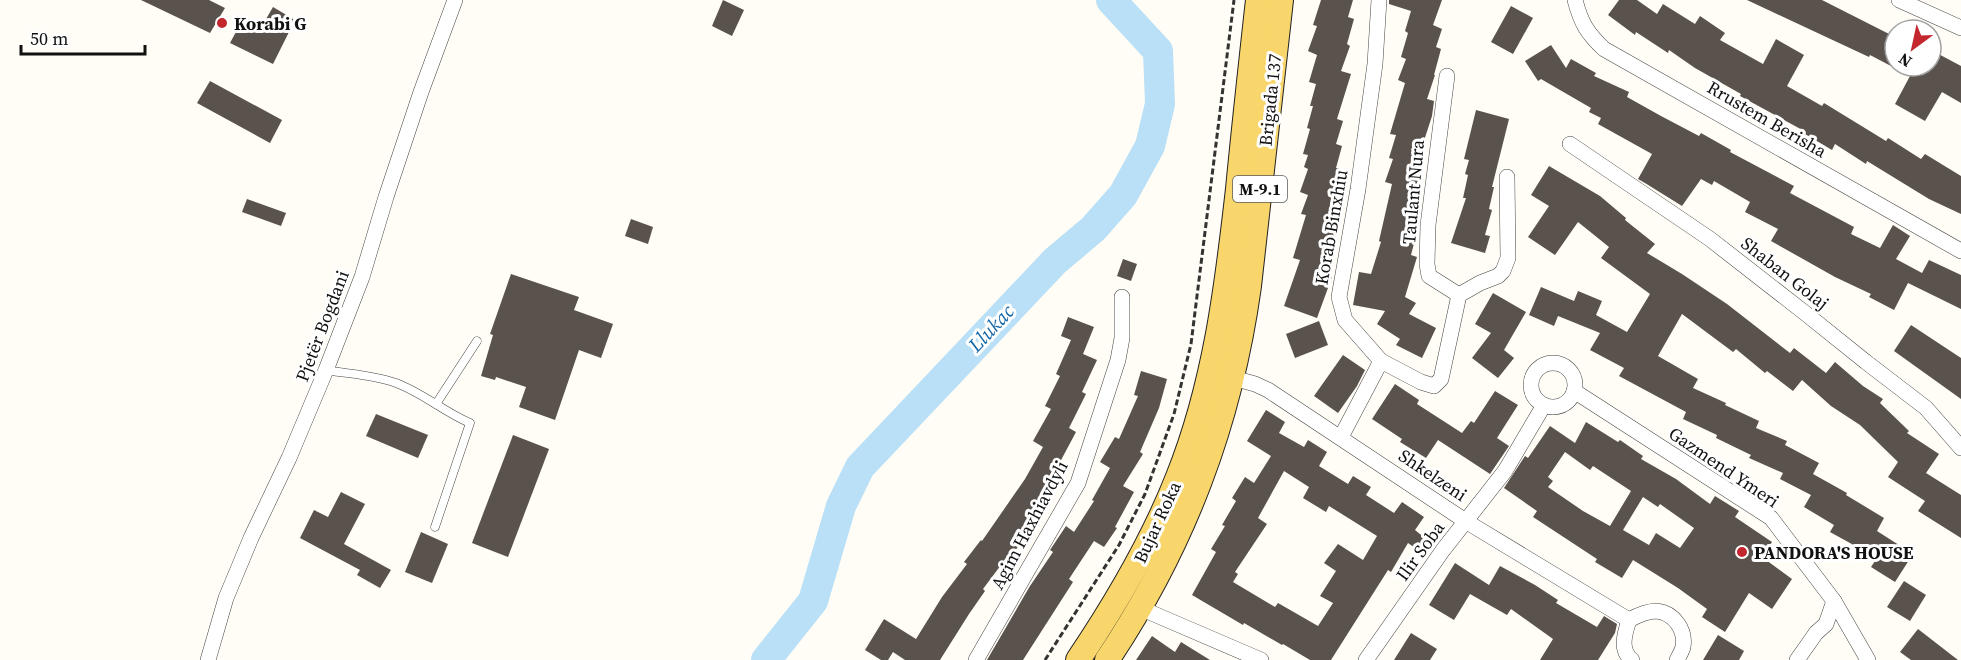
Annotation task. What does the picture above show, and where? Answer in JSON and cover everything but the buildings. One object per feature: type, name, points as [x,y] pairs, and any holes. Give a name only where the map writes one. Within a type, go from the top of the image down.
[{"type":"main road","name":"Brigada 137","points":[[1222,375],[1228,275],[1258,0]]},
{"type":"main road","name":"Brigada 137","points":[[1222,375],[1244,324],[1281,0]]},
{"type":"main road","name":"Bujar Roka","points":[[1107,660],[1140,608],[1177,539],[1199,487],[1219,429],[1222,375]]},
{"type":"main road","name":"Bujar Roka","points":[[1078,660],[1123,590],[1163,514],[1222,375]]},
{"type":"street","name":"Pjetër Bogdani","points":[[208,660],[226,598],[251,538],[289,458],[362,277],[421,92],[455,0]]},
{"type":"street","name":"Korab Binxhiu","points":[[1379,0],[1375,64],[1365,143],[1339,297],[1345,320],[1380,361]]},
{"type":"street","name":"Rrustem Berisha","points":[[1575,0],[1580,18],[1589,35],[1605,49],[1961,252]]},
{"type":"street","points":[[1899,0],[1961,28]]},
{"type":"street","name":"Taulant Nura","points":[[1447,76],[1428,225],[1427,264],[1429,276],[1459,295]]},
{"type":"street","name":"Shaban Golaj","points":[[1570,144],[1710,239],[1926,408],[1961,448]]},
{"type":"street","points":[[1341,437],[1380,361],[1421,382],[1434,386],[1441,379],[1459,295],[1498,276],[1503,271],[1508,258],[1508,177]]},
{"type":"street","name":"Agim Haxhiavdyli","points":[[976,660],[1078,483],[1118,360],[1122,338],[1122,297]]},
{"type":"street","points":[[1556,362],[1568,368],[1575,380],[1574,391],[1569,401],[1561,406],[1544,405],[1533,396],[1530,387],[1533,374],[1542,365],[1556,362]]},
{"type":"street","name":"Shkelzeni","points":[[1222,375],[1268,390],[1467,522],[1629,620]]},
{"type":"street","name":"Gazmend Ymeri","points":[[1574,391],[1771,518],[1834,601],[1868,660]]},
{"type":"street","name":"Ilir Soba","points":[[1366,660],[1443,550],[1505,471],[1544,405]]},
{"type":"street","points":[[1797,660],[1816,633],[1826,624],[1834,601]]},
{"type":"street","points":[[1140,608],[1261,660]]},
{"type":"street","points":[[1632,660],[1628,657],[1623,640],[1629,620],[1642,613],[1658,611],[1671,616],[1678,624],[1683,636],[1683,649],[1677,660]]},
{"type":"lane","points":[[436,404],[477,341]]},
{"type":"lane","points":[[326,370],[396,383],[436,404],[451,415],[470,423],[435,527]]},
{"type":"path","points":[[1046,660],[1119,545],[1145,494],[1174,414],[1191,344],[1234,0]]},
{"type":"waterway","name":"Llukac","points":[[766,660],[813,601],[841,506],[860,467],[1055,261],[1093,229],[1123,195],[1150,146],[1160,104],[1158,51],[1111,0]]},
{"type":"place","name":"Korabi G","points":[[222,23]]},
{"type":"place","name":"PANDORA'S HOUSE","points":[[1742,552]]}]
